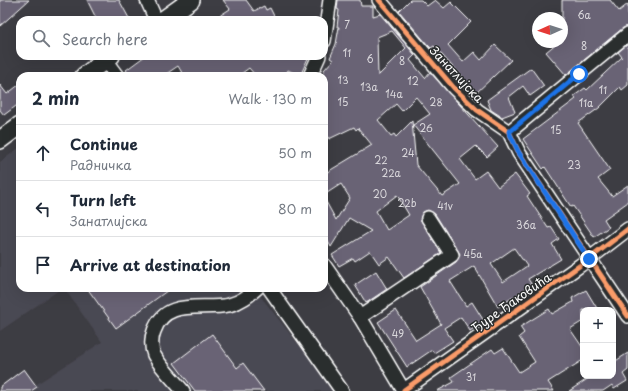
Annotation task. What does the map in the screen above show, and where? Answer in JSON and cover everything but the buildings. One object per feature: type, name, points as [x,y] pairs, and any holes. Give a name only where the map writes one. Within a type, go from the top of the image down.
[{"type":"main road","points":[[169,16],[191,0]]},
{"type":"main road","points":[[89,72],[105,60]]},
{"type":"main road","points":[[0,140],[16,128]]},
{"type":"street","points":[[147,0],[154,16]]},
{"type":"street","points":[[328,16],[330,0]]},
{"type":"street","name":"Занатлијска","points":[[379,0],[454,88],[477,110],[509,132]]},
{"type":"street","points":[[628,34],[509,132],[519,153],[628,316]]},
{"type":"street","points":[[109,60],[115,72]]},
{"type":"street","points":[[312,72],[317,60]]},
{"type":"street","points":[[360,317],[452,255],[428,218]]},
{"type":"street","name":"Ђуре Ђаковића","points":[[404,390],[589,259],[628,229]]},
{"type":"street","points":[[328,271],[360,317],[404,390]]},
{"type":"street","points":[[183,391],[154,354],[152,339],[153,332],[161,318],[174,309],[181,307],[216,307],[242,301],[252,292]]},
{"type":"street","points":[[272,292],[342,391]]},
{"type":"shaded area","points":[[16,150],[16,292],[56,292],[0,331],[0,162]]},
{"type":"shaded area","points":[[67,292],[257,292],[335,391],[26,391],[102,342]]},
{"type":"cycle path","points":[[379,0],[454,88],[477,110],[509,132],[519,153],[628,316]]},
{"type":"cycle path","points":[[404,390],[589,259],[628,229]]},
{"type":"route","points":[[579,74],[509,132],[519,153],[589,259]]}]
